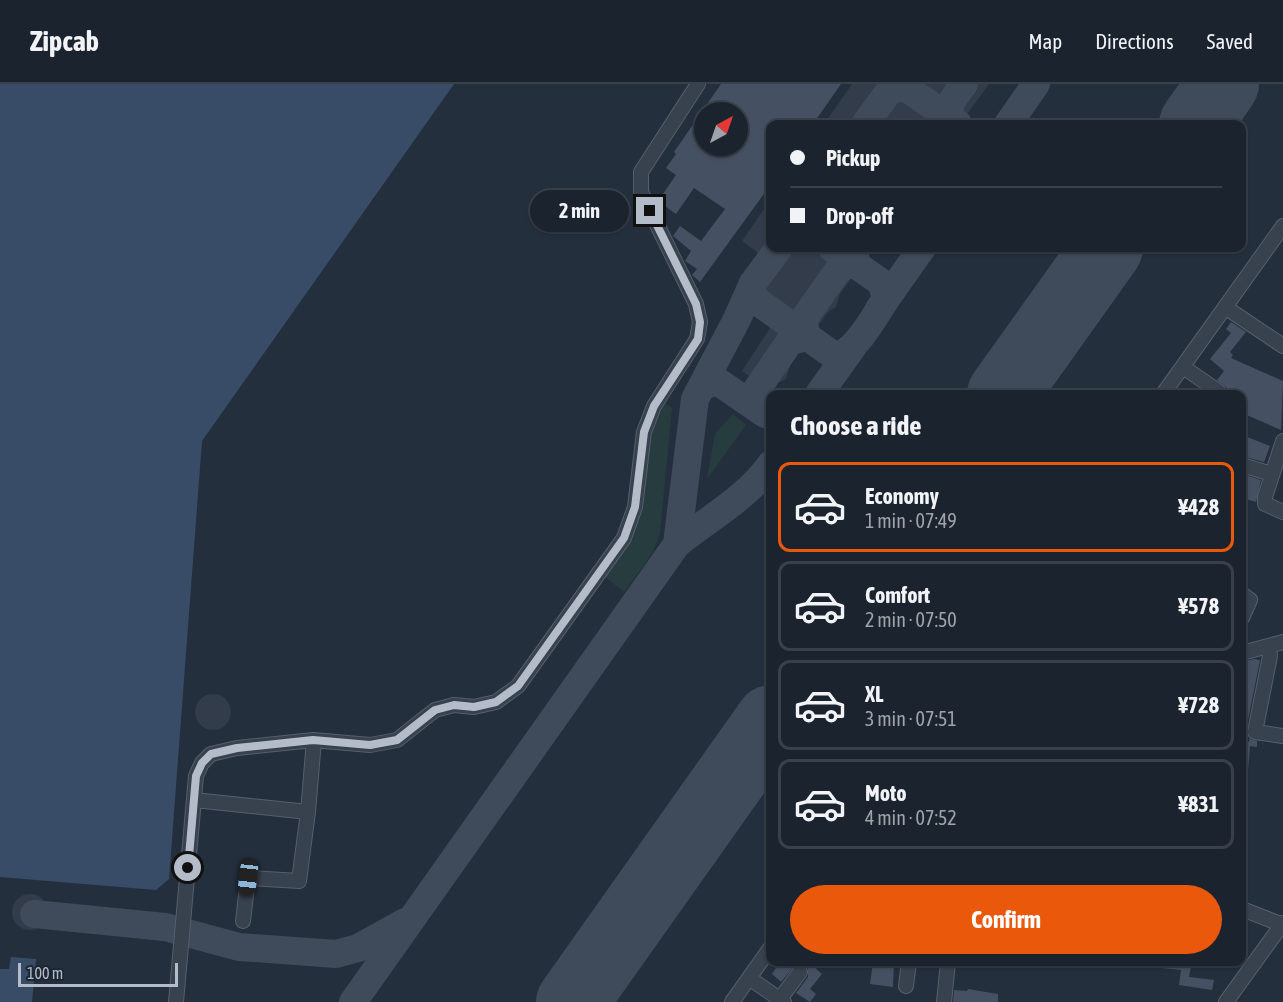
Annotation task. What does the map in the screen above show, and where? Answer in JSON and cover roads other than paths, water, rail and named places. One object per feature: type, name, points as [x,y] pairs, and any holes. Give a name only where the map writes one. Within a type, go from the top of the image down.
[{"type":"street","points":[[176,1002],[196,776],[202,763],[211,754],[237,748],[314,740],[370,745],[397,740],[435,710],[454,705],[474,707],[496,702],[518,686],[624,538],[635,507],[644,432],[654,406],[698,339],[700,322],[696,304],[641,192],[641,172],[698,84]]},
{"type":"street","points":[[1166,390],[1283,226]]},
{"type":"street","points":[[1226,307],[1283,346]]},
{"type":"street","points":[[1183,367],[1217,390]]},
{"type":"street","points":[[1281,449],[1265,504],[1283,512]]},
{"type":"street","points":[[1246,466],[1272,474]]},
{"type":"street","points":[[1246,652],[1283,642]]},
{"type":"street","points":[[1269,646],[1270,656],[1248,731],[1283,736]]},
{"type":"street","points":[[243,921],[248,878],[299,881],[314,740]]},
{"type":"street","points":[[194,800],[308,812]]},
{"type":"street","points":[[1226,1002],[1283,924],[1246,910]]},
{"type":"street","points":[[732,1002],[766,954]]},
{"type":"street","points":[[906,986],[908,966]]},
{"type":"street","points":[[944,1002],[948,966]]},
{"type":"street","points":[[749,978],[782,1001],[800,972]]},
{"type":"water","points":[[0,84],[454,84],[202,441],[169,879],[156,890],[0,877]]},
{"type":"water","points":[[11,957],[36,959],[32,1002],[0,1002],[0,969],[9,969]]}]
